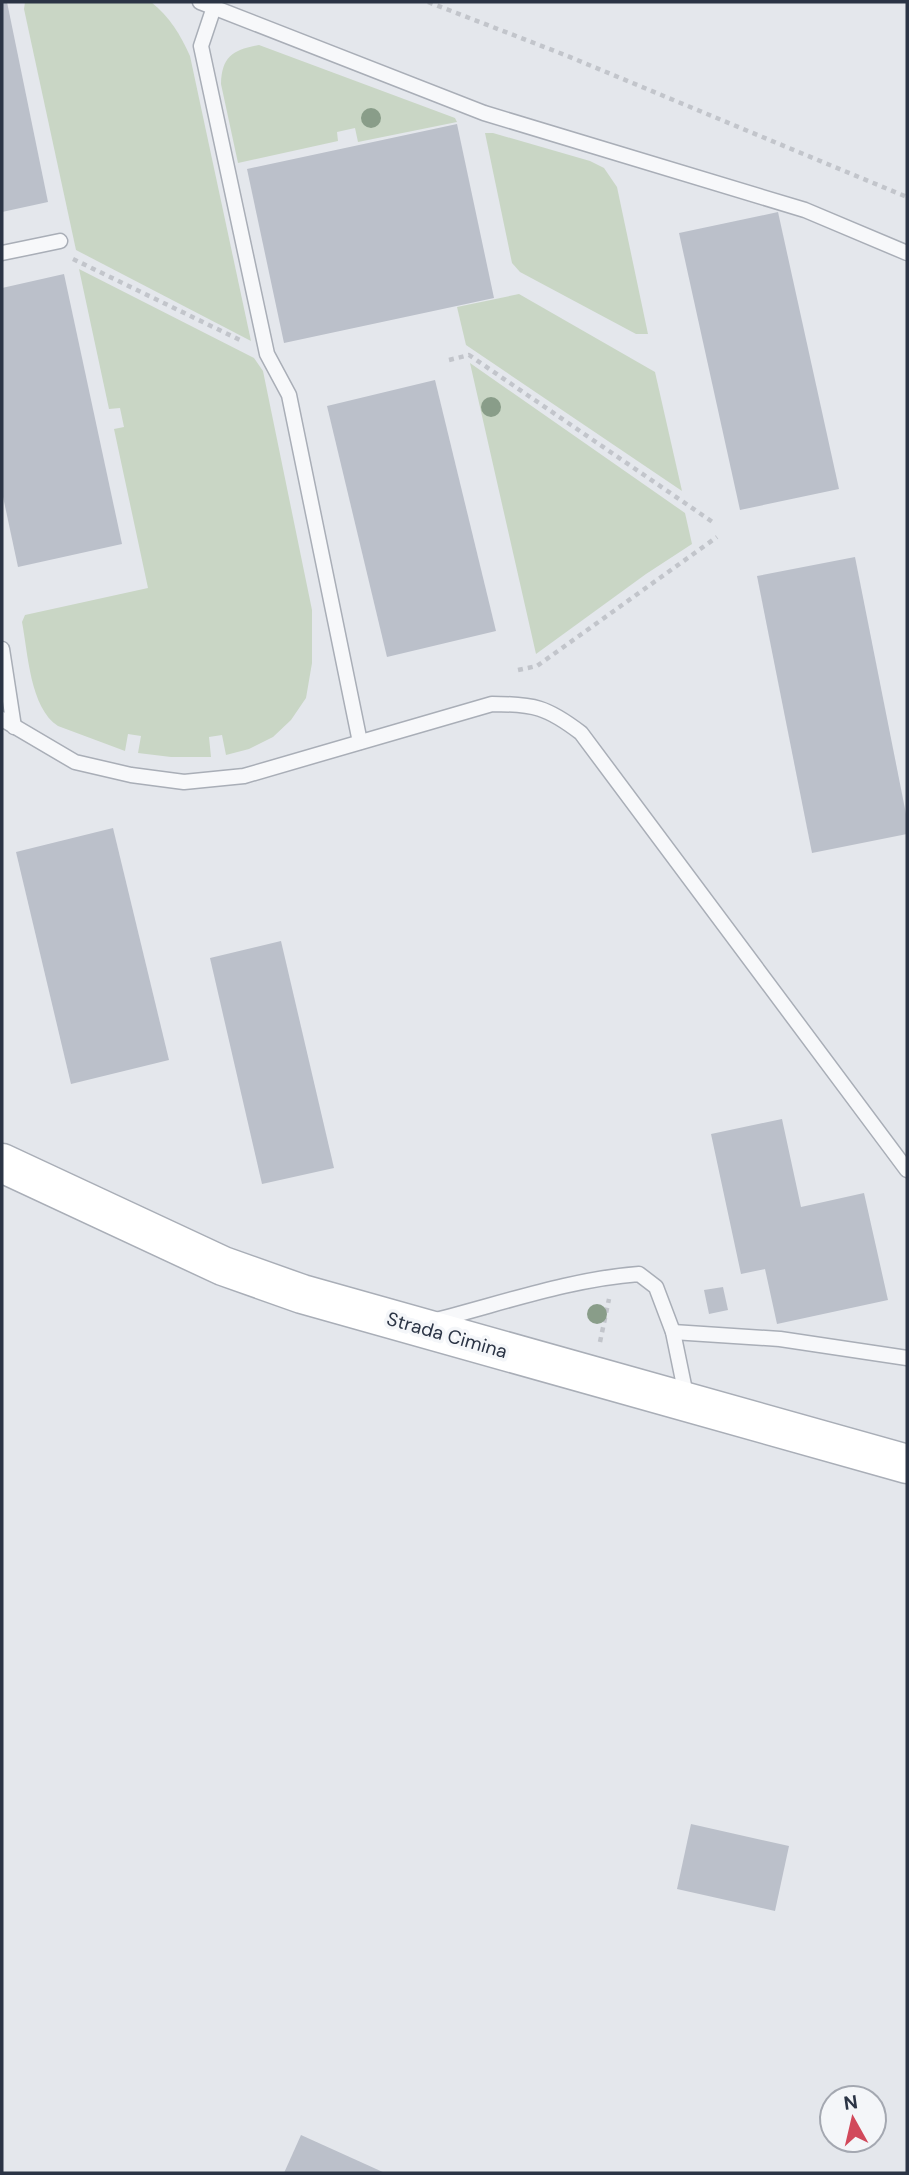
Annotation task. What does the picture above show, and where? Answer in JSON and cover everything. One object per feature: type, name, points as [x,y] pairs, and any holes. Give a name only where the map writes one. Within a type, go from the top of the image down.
[{"type":"main road","name":"Strada Cimina","points":[[2,1163],[223,1266],[302,1294],[907,1464]]},
{"type":"lane","points":[[360,742],[289,395],[267,354],[201,46],[207,4],[484,113],[805,210],[907,253]]},
{"type":"lane","points":[[2,253],[62,247]]},
{"type":"lane","points":[[2,649],[8,723],[75,762],[131,775],[184,782],[244,776],[492,704],[526,704],[555,713],[581,733],[907,1170]]},
{"type":"lane","points":[[415,1326],[614,1276],[639,1274],[656,1287],[674,1332],[688,1404]]},
{"type":"lane","points":[[674,1332],[780,1339],[907,1358]]},
{"type":"path","points":[[428,2],[565,55],[907,197]]},
{"type":"path","points":[[62,247],[267,354]]},
{"type":"path","points":[[449,359],[469,355],[713,523]]},
{"type":"path","points":[[518,670],[537,666],[717,537]]},
{"type":"path","points":[[592,1377],[614,1276]]},
{"type":"green space","points":[[25,2],[151,2],[174,26],[190,56],[251,341],[76,250],[24,9]]},
{"type":"green space","points":[[259,45],[455,118],[457,122],[358,142],[355,128],[337,132],[338,141],[238,163],[221,84],[222,74],[227,61],[236,52]]},
{"type":"green space","points":[[485,133],[590,161],[604,168],[617,187],[648,334],[636,334],[520,272],[512,263]]},
{"type":"green space","points":[[79,269],[254,358],[263,371],[312,610],[312,663],[306,698],[291,720],[273,737],[249,749],[226,755],[222,735],[209,737],[211,757],[171,757],[138,753],[141,736],[128,734],[125,751],[58,726],[41,707],[36,693],[22,622],[25,615],[148,588],[114,429],[124,427],[120,408],[109,409]]},
{"type":"green space","points":[[519,294],[655,372],[682,491],[466,345],[457,307]]},
{"type":"green space","points":[[470,363],[685,513],[692,544],[536,654]]},
{"type":"building","points":[[2,2],[7,2],[48,202],[2,212]]},
{"type":"building","points":[[457,124],[494,298],[284,343],[247,169]]},
{"type":"building","points":[[778,212],[839,489],[740,510],[679,233]]},
{"type":"building","points":[[64,274],[122,544],[18,567],[2,492],[2,288]]},
{"type":"building","points":[[435,380],[496,631],[387,657],[327,406]]},
{"type":"building","points":[[855,557],[907,819],[907,834],[812,853],[757,576]]},
{"type":"building","points":[[113,828],[169,1060],[71,1084],[16,852]]},
{"type":"building","points":[[281,941],[334,1168],[262,1184],[210,958]]},
{"type":"building","points":[[782,1119],[801,1207],[864,1193],[888,1300],[777,1324],[765,1269],[741,1274],[711,1134]]},
{"type":"building","points":[[723,1287],[728,1310],[709,1314],[704,1290]]},
{"type":"building","points":[[691,1824],[789,1846],[775,1911],[677,1889]]},
{"type":"building","points":[[301,2135],[385,2173],[284,2173]]}]
